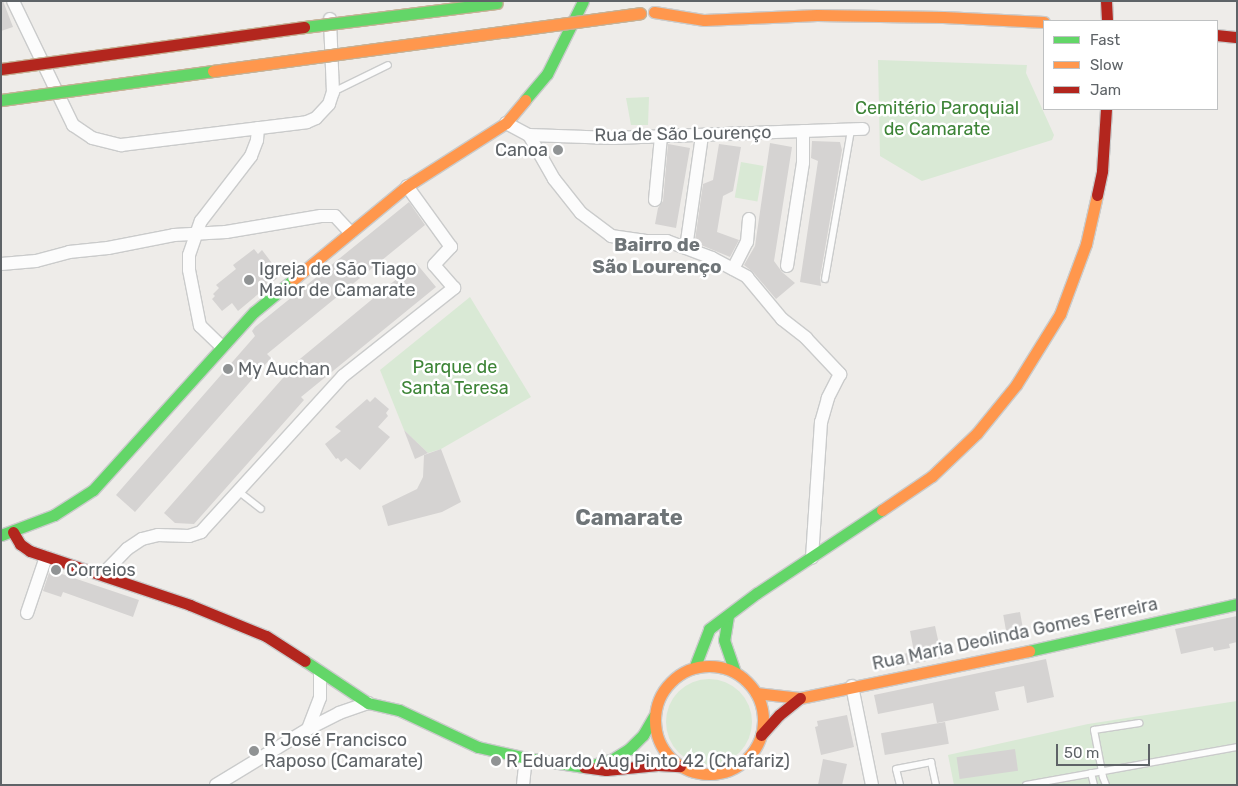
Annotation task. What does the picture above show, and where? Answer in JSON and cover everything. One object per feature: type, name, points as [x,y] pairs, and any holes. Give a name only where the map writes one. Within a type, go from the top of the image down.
[{"type":"main road","points":[[1,69],[270,31],[510,1]]},
{"type":"main road","points":[[1106,1],[1107,20]]},
{"type":"main road","points":[[7,534],[54,515],[82,498],[98,485],[221,346],[254,312],[407,186],[506,123],[547,74],[581,4]]},
{"type":"main road","points":[[1,100],[640,13],[702,8]]},
{"type":"main road","points":[[654,12],[704,20],[817,16],[943,17],[1043,22]]},
{"type":"main road","points":[[1218,35],[1237,37]]},
{"type":"main road","points":[[695,666],[709,629],[756,593],[812,558],[932,476],[977,433],[1016,385],[1041,348],[1074,283],[1086,244],[1102,171],[1106,110]]},
{"type":"main road","points":[[7,534],[24,547],[46,557],[190,605],[242,625],[266,636],[368,703],[399,710],[478,747],[526,758],[606,770],[658,765],[680,766]]},
{"type":"main road","name":"Rua Maria Deolinda Gomes Ferreira","points":[[756,693],[800,698],[852,686],[989,660],[1237,604]]},
{"type":"main road","points":[[728,616],[724,640],[735,672]]},
{"type":"main road","points":[[587,766],[613,759],[629,749],[643,735],[654,716],[659,697],[670,681],[695,666],[721,667],[735,672],[747,681],[756,693],[763,714],[761,735],[748,758],[737,771],[719,774],[699,774]]},
{"type":"main road","name":"Rua Maria Deolinda Gomes Ferreira","points":[[761,735],[779,715],[800,698]]},
{"type":"main road","points":[[654,716],[656,736],[665,753],[680,766],[699,774],[711,785]]},
{"type":"street","points":[[13,1],[73,125],[92,138],[121,145],[307,122],[316,118],[329,104],[333,92],[330,12]]},
{"type":"street","name":"Rua de São Lourenço","points":[[506,123],[529,135],[614,138],[857,129]]},
{"type":"street","points":[[221,346],[203,331],[198,319],[188,270],[189,255],[194,234],[210,206],[251,156],[257,140],[258,128]]},
{"type":"street","points":[[787,266],[803,163],[803,131]]},
{"type":"street","points":[[529,135],[554,179],[580,213],[612,236],[648,241],[667,241],[712,258],[748,277],[782,320],[806,338],[840,374],[828,398],[821,422],[812,558]]},
{"type":"street","points":[[686,248],[702,135]]},
{"type":"street","points":[[655,200],[661,136]]},
{"type":"street","points":[[102,575],[127,549],[142,539],[158,535],[189,536],[201,532],[343,376],[454,288],[434,265],[451,247],[407,186]]},
{"type":"street","points":[[1,264],[36,261],[69,252],[108,248],[174,235],[226,232],[329,216],[339,219],[350,232]]},
{"type":"street","points":[[733,269],[748,242],[749,218]]},
{"type":"street","points":[[27,613],[46,557]]},
{"type":"street","points":[[308,729],[320,698],[320,673]]},
{"type":"street","points":[[852,686],[872,785]]},
{"type":"street","points":[[218,784],[308,729],[339,713],[368,703]]},
{"type":"street","points":[[523,785],[526,758]]},
{"type":"lane","points":[[333,92],[388,65]]},
{"type":"lane","points":[[825,279],[857,129]]},
{"type":"lane","points":[[238,491],[261,509]]},
{"type":"lane","points":[[1106,785],[1094,730],[1139,723]]},
{"type":"lane","points":[[1026,785],[1237,747]]},
{"type":"lane","points":[[900,785],[896,769],[931,762],[936,785]]},
{"type":"lane","points":[[1091,773],[1094,785]]},
{"type":"green space","name":"Cemitério Paroquial de Camarate","points":[[878,60],[1027,65],[1026,73],[1054,135],[1052,140],[922,181],[880,156]]},
{"type":"green space","points":[[649,97],[648,125],[631,125],[626,98]]},
{"type":"green space","points":[[741,162],[764,166],[757,201],[735,197]]},
{"type":"green space","name":"Parque de Santa Teresa","points":[[470,297],[531,397],[441,449],[428,453],[404,430],[380,370]]},
{"type":"green space","points":[[709,679],[725,683],[739,692],[748,706],[752,722],[748,738],[739,752],[725,761],[709,765],[693,761],[679,752],[670,738],[666,722],[670,706],[679,692],[693,683]]},
{"type":"green space","points":[[1237,701],[1237,785],[954,785],[948,755],[1088,724]]},
{"type":"building","points":[[1,1],[3,1],[13,27],[1,31]]},
{"type":"building","points":[[812,141],[840,142],[842,150],[820,278],[821,286],[800,282],[818,161],[811,158]]},
{"type":"building","points":[[770,143],[792,147],[774,261],[782,272],[795,283],[776,299],[753,272],[744,265],[755,246]]},
{"type":"building","points":[[668,144],[690,148],[676,228],[655,224],[658,208],[663,201]]},
{"type":"building","points":[[719,144],[741,147],[733,191],[723,196],[717,232],[739,240],[730,257],[701,245],[702,243],[695,240],[703,184],[713,180]]},
{"type":"building","points":[[409,202],[425,225],[267,354],[271,358],[135,512],[116,495],[255,336],[252,331],[255,327]]},
{"type":"building","name":"Igreja de São Tiago Maior de Camarate","points":[[254,249],[258,254],[262,250],[281,275],[238,311],[232,303],[222,311],[212,299],[215,296],[213,294],[219,288],[216,285],[236,269],[233,265]]},
{"type":"building","points":[[416,263],[436,287],[301,397],[304,400],[194,524],[175,523],[164,513],[290,370],[289,368]]},
{"type":"building","points":[[375,397],[389,409],[386,413],[388,416],[378,427],[390,437],[360,470],[346,458],[341,462],[338,458],[336,459],[325,444],[341,431],[335,427],[367,399],[370,402]]},
{"type":"building","points":[[404,430],[428,453],[415,459]]},
{"type":"building","points":[[441,449],[461,502],[442,512],[388,526],[382,506],[417,489],[423,477],[424,455]]},
{"type":"building","points":[[50,570],[139,600],[133,617],[63,592],[61,597],[43,591]]},
{"type":"building","points":[[1020,612],[1025,640],[1008,643],[1003,615]]},
{"type":"building","points":[[1237,616],[1237,642],[1229,644],[1230,648],[1214,651],[1213,647],[1181,654],[1175,629]]},
{"type":"building","points":[[935,626],[942,658],[893,668],[891,656],[914,652],[910,631]]},
{"type":"building","points":[[1046,659],[1054,697],[1027,703],[1024,686],[995,692],[999,710],[937,723],[933,703],[878,714],[874,695]]},
{"type":"building","points":[[847,715],[854,747],[821,755],[815,727],[818,726],[817,721]]},
{"type":"building","points":[[945,722],[949,744],[885,755],[881,733]]},
{"type":"building","points":[[1015,749],[1018,771],[960,779],[957,757]]},
{"type":"building","points":[[823,759],[847,764],[842,785],[818,785]]},
{"type":"traffic: fast","points":[[525,100],[547,74],[583,1]]},
{"type":"traffic: fast","points":[[304,27],[497,3]]},
{"type":"traffic: fast","points":[[1,100],[213,71]]},
{"type":"traffic: fast","points":[[1,535],[54,515],[93,490],[254,312],[294,279]]},
{"type":"traffic: fast","points":[[695,666],[709,629],[757,593],[882,510]]},
{"type":"traffic: fast","points":[[1029,651],[1237,604]]},
{"type":"traffic: fast","points":[[728,616],[724,640],[735,672]]},
{"type":"traffic: fast","points":[[305,661],[368,703],[399,710],[478,747],[526,758],[584,767]]},
{"type":"traffic: fast","points":[[596,764],[613,759],[629,749],[643,735],[654,716]]},
{"type":"traffic: slow","points":[[654,12],[704,20],[817,15],[943,17],[1043,22]]},
{"type":"traffic: slow","points":[[213,71],[640,13]]},
{"type":"traffic: slow","points":[[294,279],[407,186],[506,123],[525,100]]},
{"type":"traffic: slow","points":[[882,510],[932,476],[977,433],[1016,385],[1060,314],[1086,244],[1097,195]]},
{"type":"traffic: slow","points":[[756,693],[800,698],[1029,651]]},
{"type":"traffic: slow","points":[[709,666],[730,670],[747,682],[759,699],[763,720],[759,741],[747,758],[730,770],[709,774],[688,770],[671,758],[659,741],[655,720],[659,699],[671,682],[688,670],[709,666]]},
{"type":"traffic: jam","points":[[1106,1],[1107,20]]},
{"type":"traffic: jam","points":[[1,69],[304,27]]},
{"type":"traffic: jam","points":[[1218,35],[1237,37]]},
{"type":"traffic: jam","points":[[1097,195],[1102,171],[1106,110]]},
{"type":"traffic: jam","points":[[13,532],[20,544],[30,551],[190,605],[266,636],[305,661]]},
{"type":"traffic: jam","points":[[761,735],[779,715],[800,698]]},
{"type":"traffic: jam","points":[[584,767],[606,770],[658,765],[680,766]]},
{"type":"place","name":"Canoa","points":[[558,150]]},
{"type":"place","name":"Igreja de São Tiago Maior de Camarate","points":[[249,280]]},
{"type":"place","name":"My Auchan","points":[[228,369]]},
{"type":"place","name":"Correios","points":[[56,570]]},
{"type":"place","name":"R José Francisco Raposo (Camarate)","points":[[254,751]]},
{"type":"place","name":"R Eduardo Aug Pinto 42 (Chafariz)","points":[[496,761]]},
{"type":"district","name":"Bairro de São Lourenço","points":[[657,256]]},
{"type":"district","name":"Camarate","points":[[629,518]]}]
